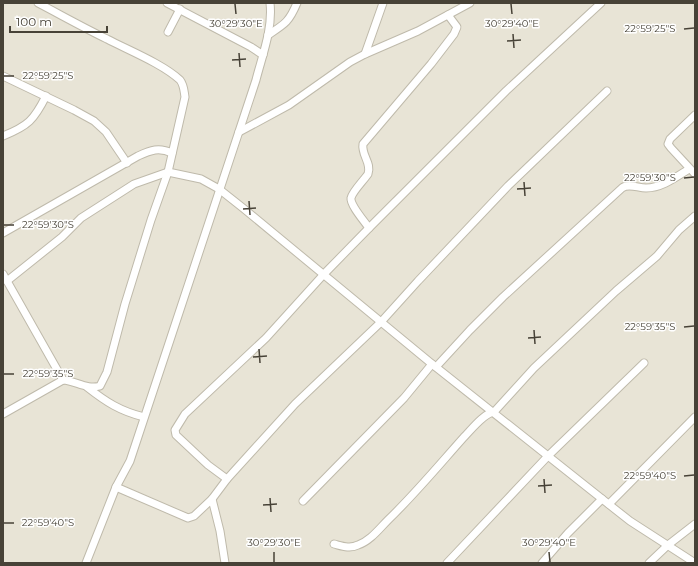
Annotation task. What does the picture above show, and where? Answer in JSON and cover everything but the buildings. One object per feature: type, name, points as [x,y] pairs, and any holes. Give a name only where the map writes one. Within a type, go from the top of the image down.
[{"type":"street","points":[[38,3],[106,39],[148,59],[180,81],[183,86],[185,97],[168,172],[151,220],[125,304],[107,372],[100,386],[100,394],[102,399]]},
{"type":"street","points":[[167,3],[251,47],[263,55]]},
{"type":"street","points":[[86,563],[116,488],[130,461],[263,55],[268,35],[270,3]]},
{"type":"street","points":[[268,35],[286,23],[291,17],[297,3]]},
{"type":"street","points":[[366,54],[383,3]]},
{"type":"street","points":[[238,132],[289,105],[333,73],[366,54],[418,31],[470,3]]},
{"type":"street","points":[[227,479],[208,465],[176,435],[175,428],[185,414],[266,338],[324,274],[506,91],[601,3]]},
{"type":"street","points":[[168,32],[180,9]]},
{"type":"street","points":[[369,228],[352,204],[351,198],[352,194],[370,170],[363,152],[363,144],[431,64],[454,34],[457,27],[448,15]]},
{"type":"street","points":[[3,76],[74,110],[101,126],[127,163]]},
{"type":"street","points":[[116,488],[188,518],[194,516],[212,499],[227,479],[295,404],[381,322],[508,186],[607,91]]},
{"type":"street","points":[[3,136],[27,125],[40,108],[46,96]]},
{"type":"street","points":[[303,501],[503,297],[622,188],[626,185],[646,188],[661,185],[692,171],[668,144],[670,139],[695,115]]},
{"type":"street","points":[[3,233],[138,156],[155,149],[172,153]]},
{"type":"street","points":[[63,380],[5,277],[62,237],[81,218],[134,184],[168,172],[201,179],[219,190],[324,274],[434,366],[602,499],[630,520],[695,562]]},
{"type":"street","points":[[334,544],[344,547],[353,547],[359,545],[373,535],[409,500],[470,431],[488,414],[494,412],[534,368],[616,290],[657,256],[679,230],[695,216]]},
{"type":"street","points":[[446,563],[548,456],[644,363]]},
{"type":"street","points":[[3,414],[63,380],[72,381],[86,387],[114,407],[127,413],[144,417]]},
{"type":"street","points":[[86,387],[100,386]]},
{"type":"street","points":[[609,504],[695,417]]},
{"type":"street","points":[[212,499],[220,531],[225,563]]},
{"type":"street","points":[[542,563],[602,499]]},
{"type":"street","points":[[650,563],[668,545],[695,524]]},
{"type":"shaded area","points":[[3,3],[695,3],[695,563],[3,563]]}]
